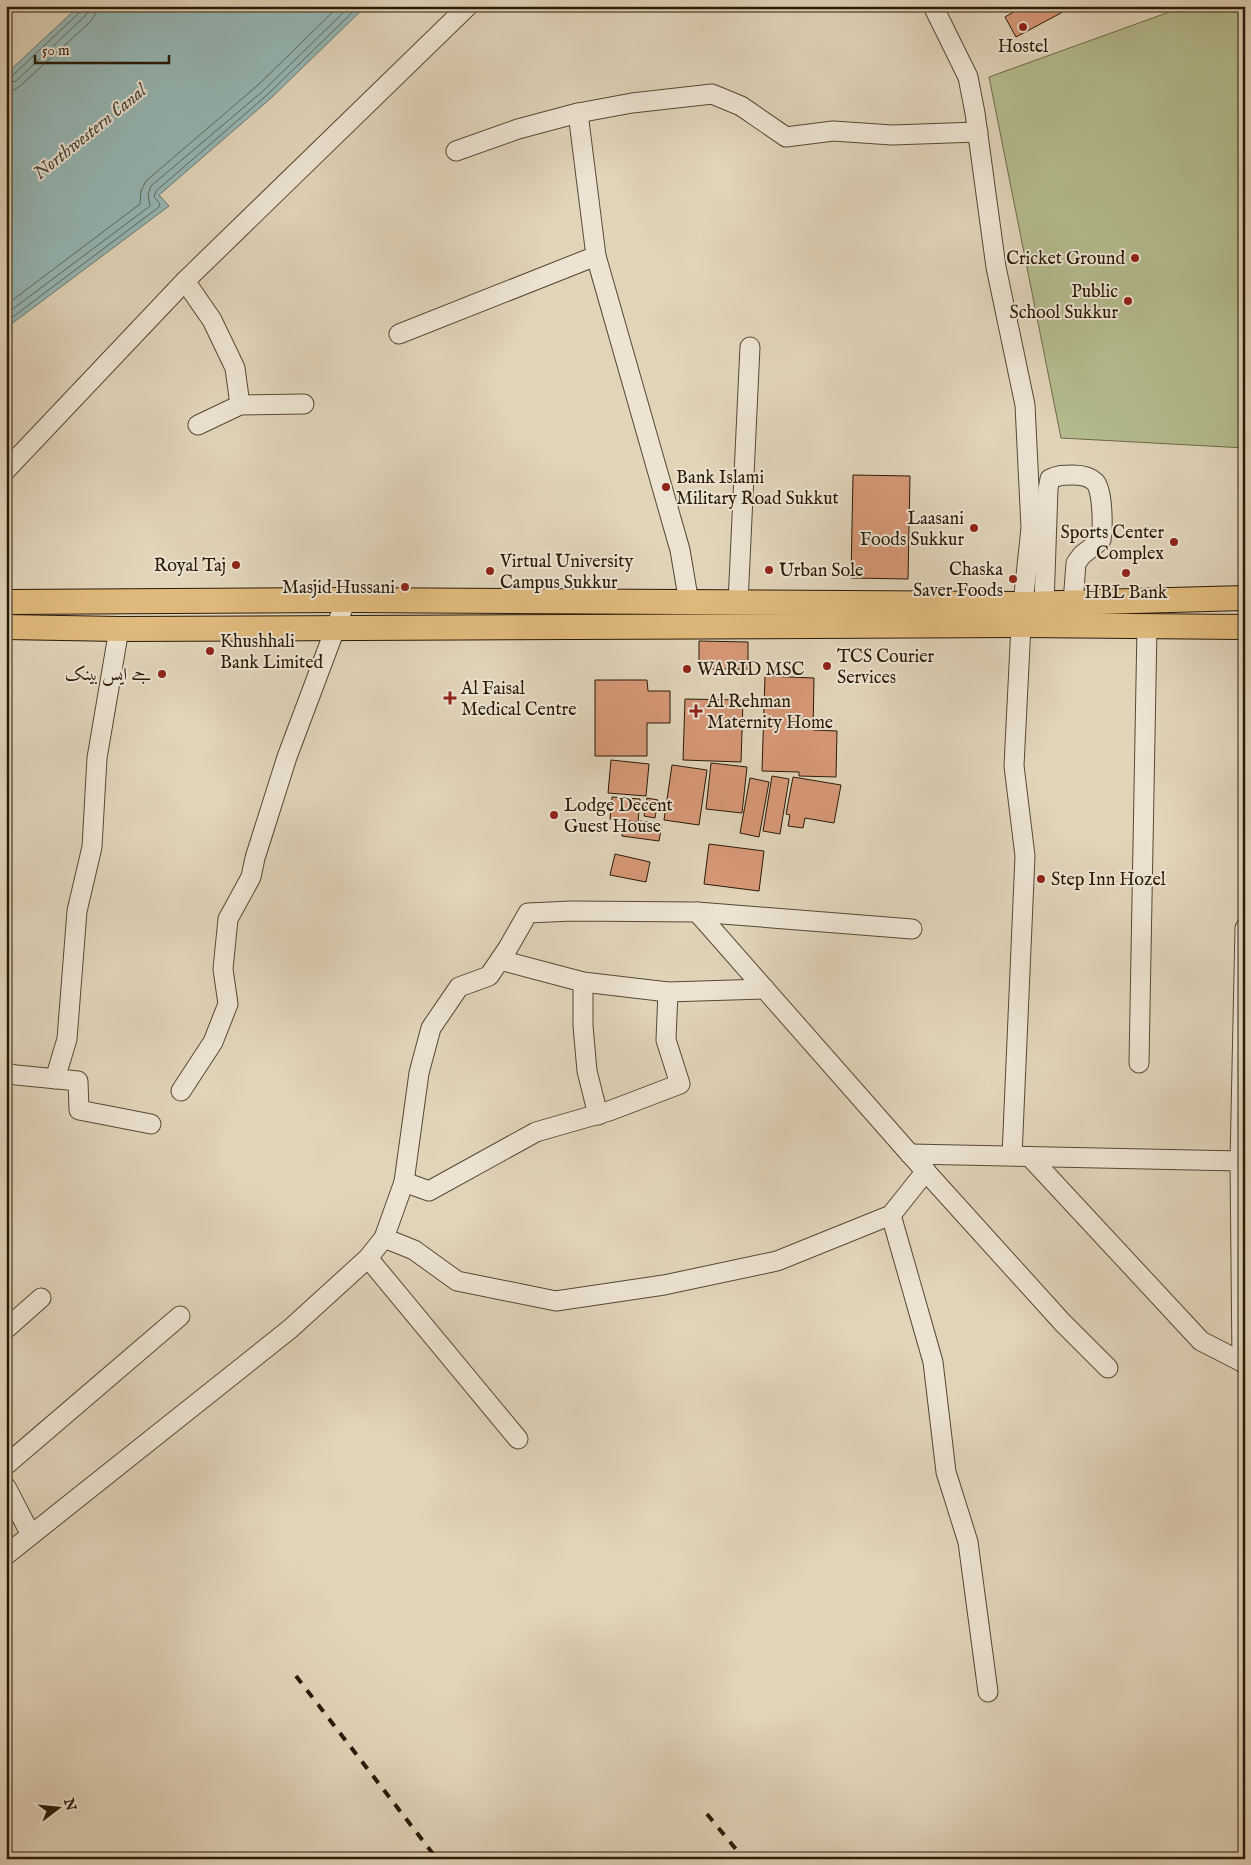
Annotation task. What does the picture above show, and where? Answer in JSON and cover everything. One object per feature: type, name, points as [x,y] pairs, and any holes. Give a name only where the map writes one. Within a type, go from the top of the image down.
[{"type":"main road","points":[[6,627],[119,629],[336,627],[1029,611],[1073,603],[1245,598]]},
{"type":"main road","points":[[6,602],[346,600],[738,603],[1029,611],[1147,627],[1245,628]]},
{"type":"street","points":[[6,470],[185,281],[468,6]]},
{"type":"street","points":[[932,6],[968,77],[978,132],[996,267],[1025,405],[1031,528],[1029,611]]},
{"type":"street","points":[[456,152],[518,129],[578,113],[632,102],[712,94],[741,106],[786,137],[833,131],[892,135],[978,132]]},
{"type":"street","points":[[578,113],[596,256],[680,550],[689,603]]},
{"type":"street","points":[[399,334],[596,256]]},
{"type":"street","points":[[185,281],[212,320],[236,368],[240,404]]},
{"type":"street","points":[[738,603],[750,347]]},
{"type":"street","points":[[198,425],[240,404],[304,404]]},
{"type":"street","points":[[1073,603],[1076,563],[1082,555],[1101,540],[1103,530],[1099,487],[1094,480],[1084,475],[1058,475],[1050,479],[1029,611],[1014,766],[1025,856],[1021,1156],[1201,1341],[1243,1362],[1240,1161],[1245,928]]},
{"type":"street","points":[[181,1091],[213,1042],[228,1004],[223,969],[228,919],[251,877],[286,756],[346,600]]},
{"type":"street","points":[[1140,1063],[1147,627]]},
{"type":"street","points":[[55,1079],[66,1039],[77,911],[92,847],[97,758],[119,629]]},
{"type":"street","points":[[6,1554],[290,1329],[368,1258],[384,1238],[404,1182],[419,1073],[431,1028],[459,987],[489,976],[528,913],[572,911],[697,912],[912,929]]},
{"type":"street","points":[[697,912],[910,1154],[1062,1322],[1108,1368]]},
{"type":"street","points":[[500,960],[583,982],[668,992],[765,989]]},
{"type":"street","points":[[583,982],[583,1026],[587,1071],[598,1115]]},
{"type":"street","points":[[404,1182],[429,1191],[536,1132],[598,1115],[680,1084],[666,1040],[668,992]]},
{"type":"street","points":[[6,1073],[78,1081],[79,1110],[151,1124]]},
{"type":"street","points":[[910,1154],[1240,1161]]},
{"type":"street","points":[[384,1238],[414,1250],[457,1281],[556,1301],[664,1285],[777,1261],[891,1215],[926,1171]]},
{"type":"street","points":[[891,1215],[933,1362],[946,1472],[968,1542],[988,1692]]},
{"type":"street","points":[[368,1258],[518,1439]]},
{"type":"street","points":[[6,1329],[41,1298]]},
{"type":"street","points":[[6,1465],[180,1316]]},
{"type":"street","points":[[6,1486],[31,1535]]},
{"type":"green space","name":"Cricket Ground","points":[[1186,6],[1245,6],[1245,448],[1061,438],[989,77]]},
{"type":"water","name":"Northwestern Canal","points":[[79,6],[366,6],[270,99],[159,195],[169,206],[6,328],[6,74]]},
{"type":"building","name":"Hostel","points":[[1024,6],[1074,6],[1016,37],[1005,17]]},
{"type":"building","points":[[853,475],[910,476],[908,579],[851,578]]},
{"type":"building","points":[[699,641],[748,642],[748,669],[699,669]]},
{"type":"building","points":[[765,676],[814,678],[813,730],[837,731],[836,777],[799,776],[799,772],[762,771]]},
{"type":"building","points":[[595,680],[647,680],[648,691],[670,691],[670,723],[647,723],[647,756],[595,756]]},
{"type":"building","points":[[685,699],[743,700],[741,762],[683,760]]},
{"type":"building","points":[[611,760],[649,764],[646,796],[608,793]]},
{"type":"building","points":[[711,763],[747,767],[742,813],[706,809]]},
{"type":"building","points":[[672,765],[707,770],[699,825],[664,820]]},
{"type":"building","points":[[772,776],[789,779],[780,834],[763,831]]},
{"type":"building","points":[[793,777],[841,785],[834,823],[805,818],[803,828],[788,826],[790,815],[786,814]]},
{"type":"building","points":[[750,778],[769,782],[759,837],[740,833]]},
{"type":"building","points":[[612,797],[640,799],[638,822],[610,819]]},
{"type":"building","points":[[647,798],[658,800],[655,818],[644,816]]},
{"type":"building","points":[[640,821],[662,824],[659,841],[622,836],[624,824],[639,826]]},
{"type":"building","points":[[709,844],[764,851],[759,891],[704,884]]},
{"type":"building","points":[[615,854],[650,862],[646,882],[610,875]]},
{"type":"railway","points":[[296,1676],[437,1859]]},
{"type":"railway","points":[[707,1814],[744,1859]]},
{"type":"place","name":"Hostel","points":[[1023,27]]},
{"type":"place","name":"Cricket Ground","points":[[1135,258]]},
{"type":"place","name":"Public School Sukkur","points":[[1128,301]]},
{"type":"place","name":"Bank Islami Military Road Sukkut","points":[[666,487]]},
{"type":"place","name":"Laasani Foods Sukkur","points":[[974,528]]},
{"type":"place","name":"Sports Center Complex","points":[[1174,542]]},
{"type":"place","name":"Royal Taj","points":[[236,565]]},
{"type":"place","name":"Urban Sole","points":[[769,570]]},
{"type":"place","name":"Virtual University Campus Sukkur","points":[[490,571]]},
{"type":"place","name":"HBL Bank","points":[[1126,573]]},
{"type":"place","name":"Chaska Saver Foods","points":[[1013,579]]},
{"type":"place","name":"Masjid Hussani","points":[[405,587]]},
{"type":"place","name":"Khushhali Bank Limited","points":[[210,651]]},
{"type":"place","name":"TCS Courier Services","points":[[827,666]]},
{"type":"place","name":"WARID MSC","points":[[687,669]]},
{"type":"place","name":"جے ایس بینک","points":[[162,674]]},
{"type":"place","name":"Al Faisal Medical Centre","points":[[450,698]]},
{"type":"place","name":"Al Rehman Maternity Home","points":[[696,711]]},
{"type":"place","name":"Lodge Decent Guest House","points":[[554,815]]},
{"type":"place","name":"Step Inn Hozel","points":[[1041,879]]}]
